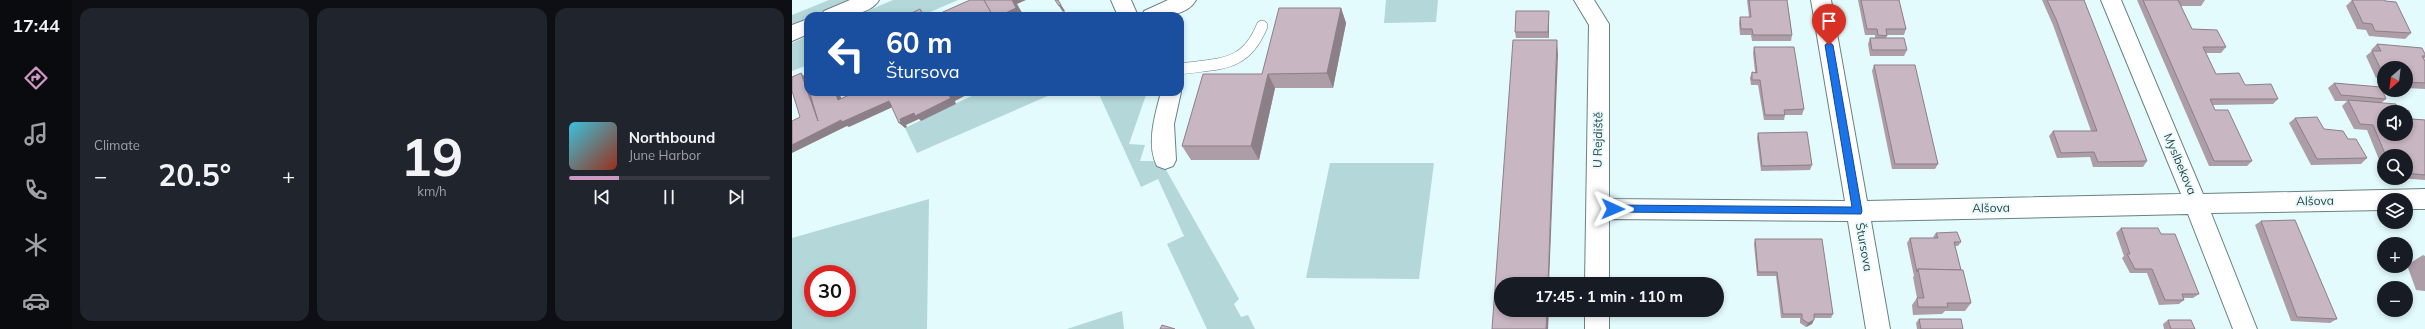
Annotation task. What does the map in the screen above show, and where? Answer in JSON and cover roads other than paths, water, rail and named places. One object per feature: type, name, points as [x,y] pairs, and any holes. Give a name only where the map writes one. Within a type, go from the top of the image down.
[{"type":"street","points":[[841,12],[870,0]]},
{"type":"street","points":[[1121,0],[1126,12]]},
{"type":"street","points":[[1160,12],[1186,0]]},
{"type":"street","name":"U Rejdiště","points":[[1584,0],[1599,24],[1597,277]]},
{"type":"street","name":"Štursova","points":[[1821,0],[1878,329]]},
{"type":"street","name":"Myslbekova","points":[[2111,0],[2196,204],[2245,329]]},
{"type":"street","points":[[792,32],[804,28]]},
{"type":"street","points":[[1165,160],[1163,124],[1170,96]]},
{"type":"street","name":"Alšova","points":[[2413,199],[2425,199]]},
{"type":"street","name":"Alšova","points":[[1597,209],[1857,211],[2377,200]]},
{"type":"street","points":[[1596,329],[1597,317]]},
{"type":"lane","points":[[1184,68],[1229,60],[1245,54],[1252,47],[1262,26]]}]
